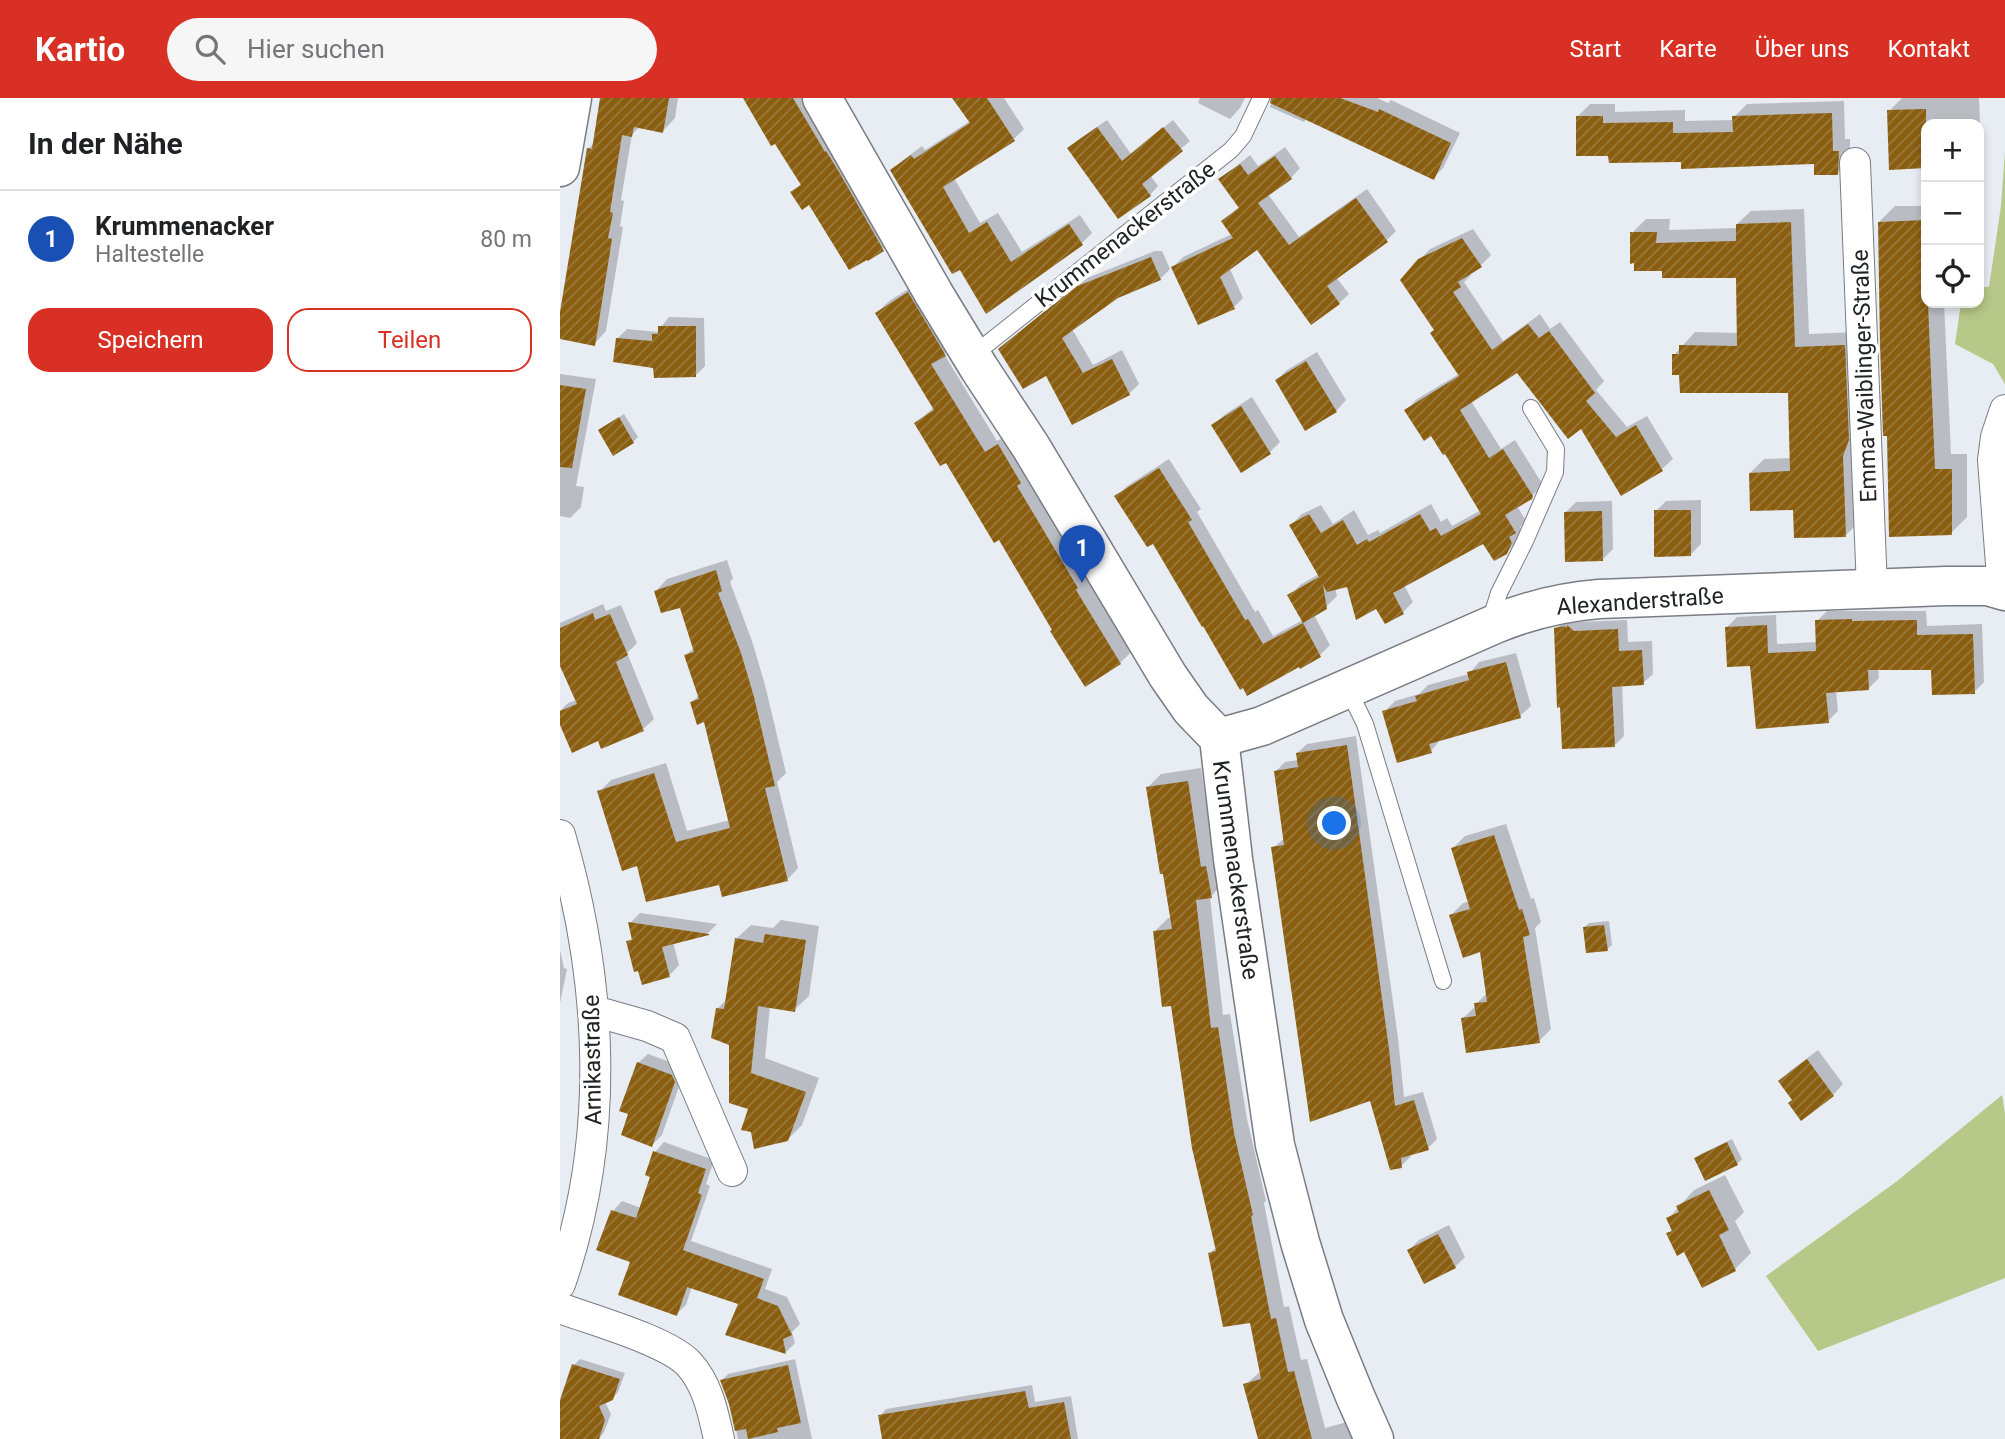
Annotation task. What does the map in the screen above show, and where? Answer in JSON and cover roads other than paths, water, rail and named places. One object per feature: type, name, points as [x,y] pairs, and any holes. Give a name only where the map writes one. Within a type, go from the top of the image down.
[{"type":"main road","points":[[560,167],[572,98]]},
{"type":"main road","name":"Krummenackerstraße","points":[[822,98],[934,294],[1031,447],[1168,676],[1191,709],[1219,738],[1232,848],[1275,1145],[1296,1231],[1324,1320],[1374,1439]]},
{"type":"main road","name":"Alexanderstraße","points":[[1219,738],[1262,726],[1495,624],[1531,610],[1565,603],[1599,599],[1872,589],[1978,586],[2004,590]]},
{"type":"street","name":"Emma-Waiblinger-Straße","points":[[1855,163],[1872,589]]},
{"type":"street","points":[[2004,590],[1993,460],[1996,437],[2005,410]]},
{"type":"street","name":"Arnikastraße","points":[[560,835],[583,938],[594,1010],[596,1086],[589,1166],[572,1244],[560,1284]]},
{"type":"street","points":[[594,1010],[647,1026],[675,1038],[732,1171]]},
{"type":"street","points":[[560,1308],[653,1342],[682,1357],[704,1387],[712,1407],[719,1439]]},
{"type":"lane","name":"Krummenackerstraße","points":[[972,356],[1231,150],[1243,136],[1261,98]]},
{"type":"lane","points":[[1495,624],[1494,609],[1499,593],[1555,472],[1555,446],[1531,408]]},
{"type":"lane","points":[[1348,689],[1364,724],[1443,981]]},
{"type":"place","name":"Krummenacker","points":[[1082,583]]}]
